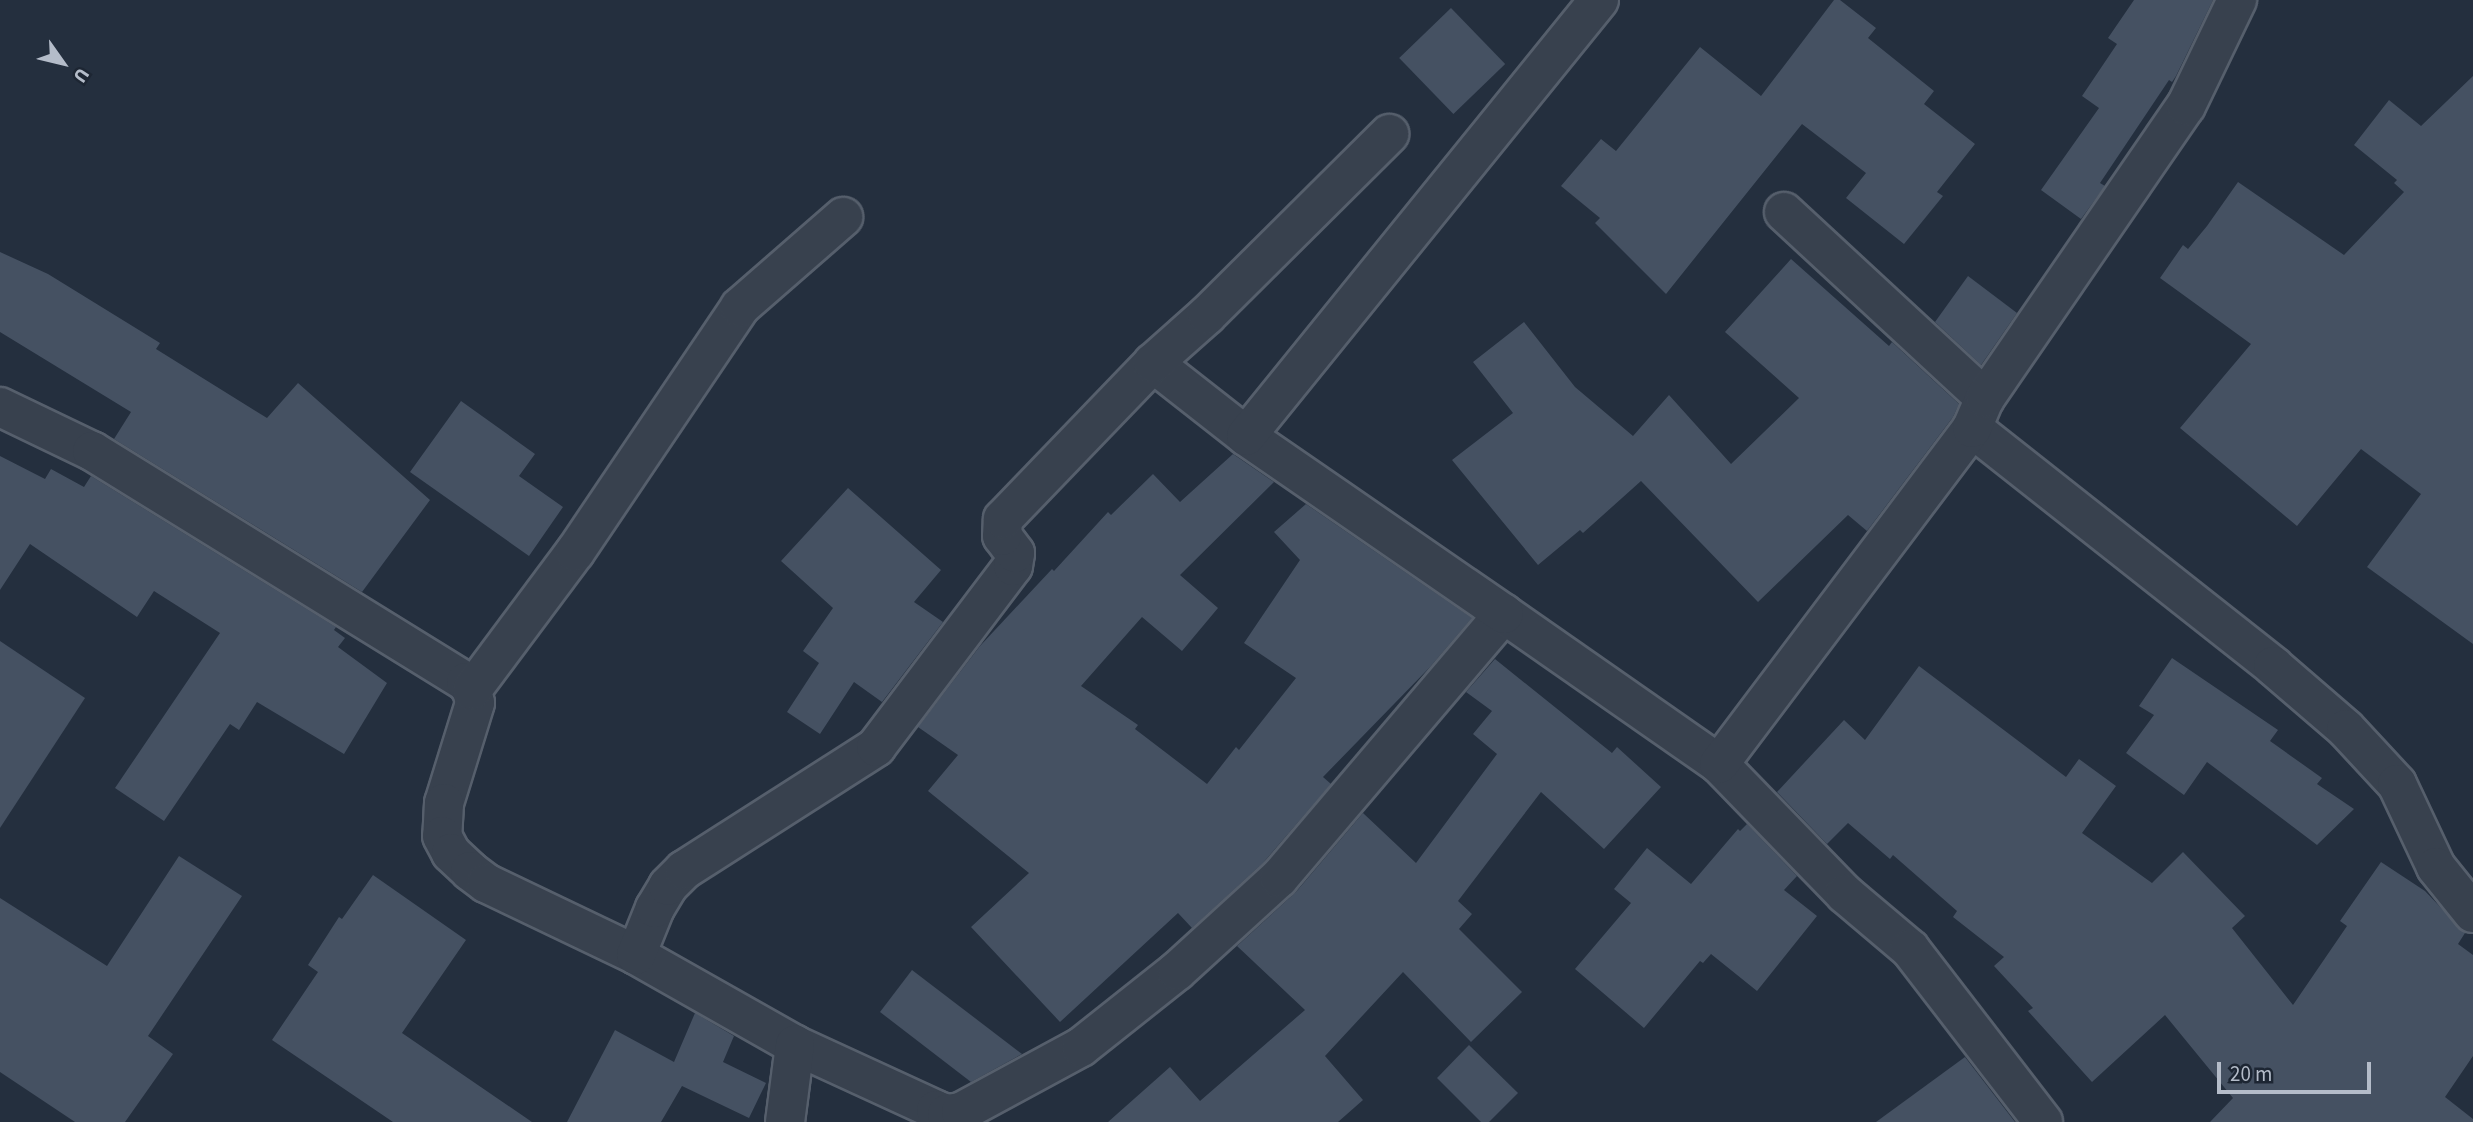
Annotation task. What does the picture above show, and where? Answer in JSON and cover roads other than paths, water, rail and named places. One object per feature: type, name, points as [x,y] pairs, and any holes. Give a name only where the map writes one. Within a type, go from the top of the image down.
[{"type":"street","points":[[1246,436],[1599,0]]},
{"type":"street","points":[[1719,764],[1978,413],[2186,106],[2237,0]]},
{"type":"street","points":[[636,955],[655,908],[668,886],[684,870],[876,747],[1013,566],[1016,553],[1002,536],[1003,519],[1153,363],[1208,315],[1389,134]]},
{"type":"street","points":[[1784,212],[1978,413],[2346,729],[2397,784],[2436,867],[2473,913]]},
{"type":"street","points":[[843,217],[740,307],[575,552],[472,690],[473,714],[444,803],[442,836],[451,853],[486,883],[636,955],[795,1045],[947,1114],[971,1107],[1081,1047],[1177,971],[1279,878],[1504,614]]},
{"type":"street","points":[[1153,363],[1246,436],[1719,764],[1845,894],[1910,949],[2043,1122]]},
{"type":"street","points":[[0,407],[92,450],[455,672],[472,690]]},
{"type":"street","points":[[785,1122],[795,1045]]}]
